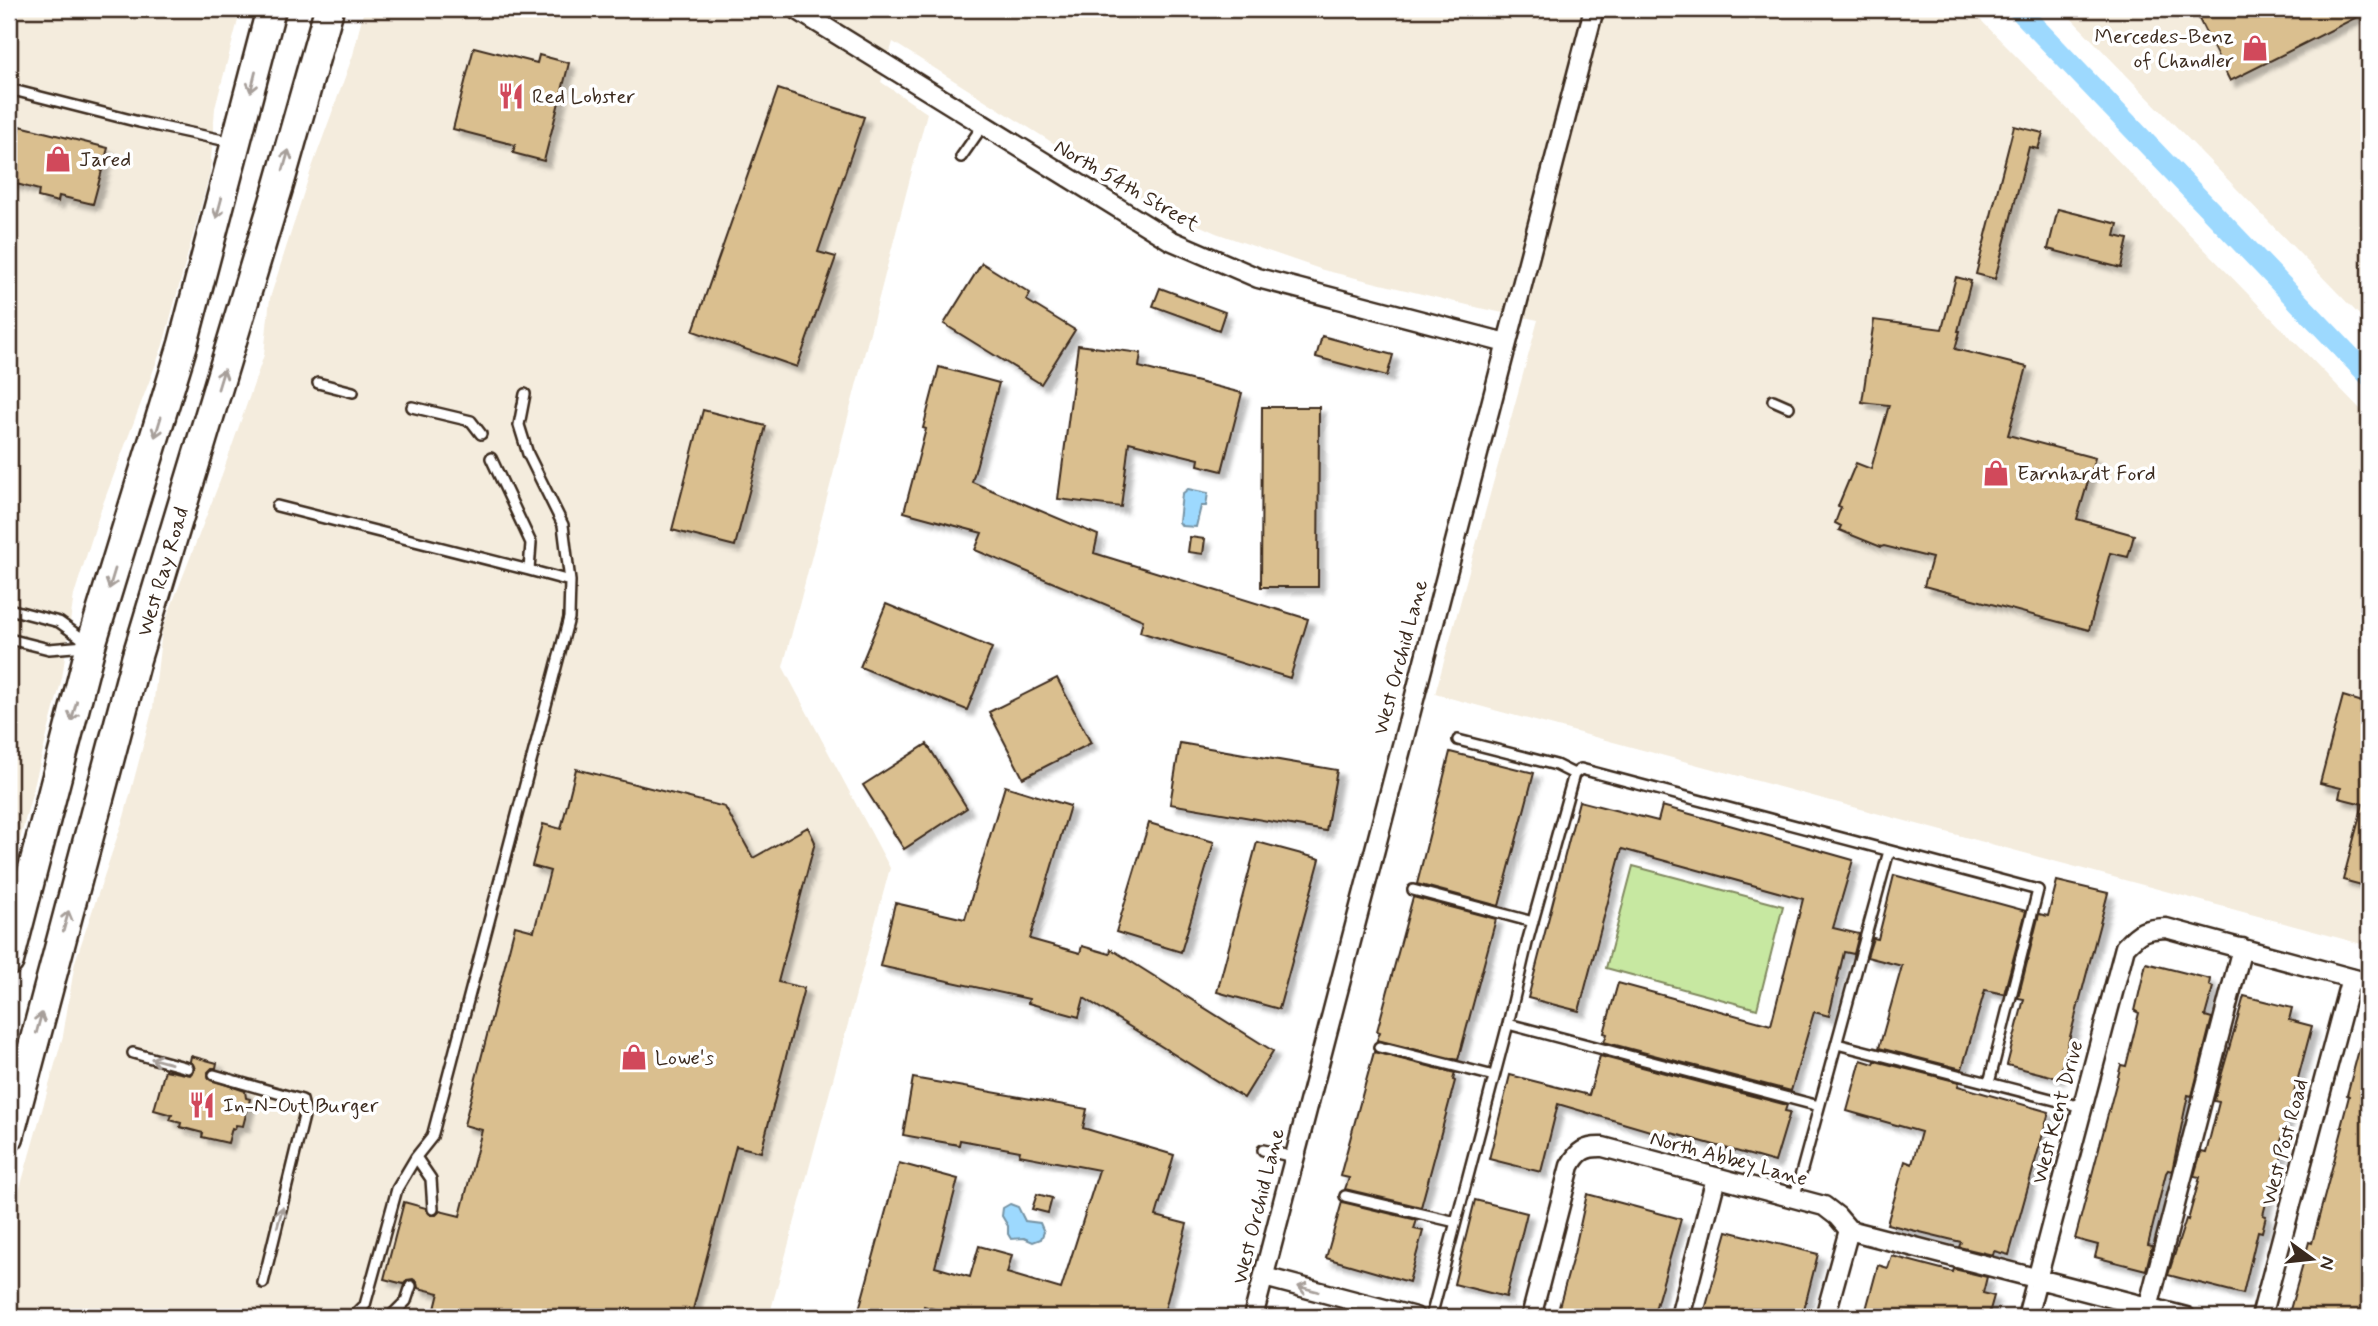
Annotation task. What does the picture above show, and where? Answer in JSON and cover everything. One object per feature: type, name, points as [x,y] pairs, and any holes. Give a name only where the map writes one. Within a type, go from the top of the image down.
[{"type":"main road","points":[[9,961],[91,645],[183,344],[271,9]]},
{"type":"main road","name":"West Ray Road","points":[[9,1137],[136,659],[279,185],[329,9]]},
{"type":"street","name":"North 54th Street","points":[[796,9],[1170,240],[1258,278],[1506,343]]},
{"type":"street","name":"West Orchid Lane","points":[[1253,1317],[1594,9]]},
{"type":"street","name":"West Kent Drive","points":[[2027,1317],[2125,947],[2137,934],[2147,929],[2166,928],[2242,948]]},
{"type":"street","points":[[2148,1308],[2242,948],[2369,983]]},
{"type":"street","name":"West Post Road","points":[[2261,1317],[2351,978]]},
{"type":"street","name":"North Abbey Lane","points":[[1531,1317],[1570,1166],[1576,1156],[1588,1146],[1603,1147],[1824,1206],[1849,1230]]},
{"type":"street","points":[[1679,1317],[1716,1178]]},
{"type":"street","points":[[1825,1317],[1849,1230],[2186,1317]]},
{"type":"street","points":[[1264,1277],[1384,1313],[1415,1317]]},
{"type":"lane","points":[[9,89],[139,122],[237,142]]},
{"type":"lane","points":[[961,157],[984,124]]},
{"type":"lane","points":[[318,383],[353,392]]},
{"type":"lane","points":[[353,1317],[365,1305],[397,1189],[432,1136],[569,618],[570,581],[563,524],[528,454],[519,425],[525,394]]},
{"type":"lane","points":[[1773,400],[1789,407]]},
{"type":"lane","points":[[412,407],[471,421],[481,434]]},
{"type":"lane","points":[[491,458],[531,543],[529,570]]},
{"type":"lane","points":[[278,506],[570,581]]},
{"type":"lane","points":[[9,609],[59,622],[91,645]]},
{"type":"lane","points":[[9,639],[49,649],[91,645]]},
{"type":"lane","points":[[1458,740],[1556,765],[1574,774]]},
{"type":"lane","points":[[1431,1317],[1533,922],[1574,774],[1581,769],[2038,890],[1989,1083]]},
{"type":"lane","points":[[1794,1199],[1889,850]]},
{"type":"lane","points":[[1413,890],[1533,922]]},
{"type":"lane","points":[[1507,1024],[1819,1106]]},
{"type":"lane","points":[[1837,1044],[2082,1107]]},
{"type":"lane","points":[[1379,1047],[1494,1076]]},
{"type":"lane","points":[[133,1053],[188,1068]]},
{"type":"lane","points":[[214,1075],[302,1100],[305,1112],[263,1283]]},
{"type":"lane","points":[[1263,1150],[1294,1157]]},
{"type":"lane","points":[[416,1157],[431,1178],[433,1209]]},
{"type":"lane","points":[[1345,1196],[1456,1222]]},
{"type":"lane","points":[[390,1317],[406,1301],[411,1286]]},
{"type":"shaded area","points":[[9,9],[241,9],[215,108],[210,173],[163,345],[101,509],[74,595],[62,678],[9,882]]},
{"type":"shaded area","points":[[364,9],[1970,9],[2369,418],[2369,946],[1435,694],[1538,320],[1323,270],[1216,233],[1145,201],[893,42],[881,82],[927,113],[783,667],[890,868],[769,1317],[9,1317],[9,1227],[63,1036],[75,962],[124,817],[153,708],[162,630],[218,486],[264,355],[270,298],[310,173],[353,55]]},
{"type":"shaded area","points":[[2062,9],[2369,9],[2369,325]]},
{"type":"green space","points":[[1633,866],[1783,906],[1757,1009],[1606,968]]},
{"type":"water","points":[[1188,489],[1208,493],[1206,506],[1201,506],[1196,527],[1182,526],[1179,522],[1182,494]]},
{"type":"water","points":[[1010,1204],[1018,1207],[1025,1221],[1040,1223],[1044,1232],[1041,1239],[1033,1242],[1024,1238],[1011,1239],[1002,1216],[1003,1208]]},
{"type":"building","name":"Mercedes-Benz of Chandler","points":[[2194,9],[2369,9],[2369,11],[2230,81]]},
{"type":"building","name":"Red Lobster","points":[[474,47],[537,63],[539,55],[569,63],[544,161],[513,153],[515,145],[453,129]]},
{"type":"building","points":[[778,89],[864,117],[818,252],[836,257],[797,367],[693,331]]},
{"type":"building","name":"Jared","points":[[20,126],[108,148],[93,204],[59,196],[58,202],[38,197],[39,190],[9,182],[9,170]]},
{"type":"building","points":[[2014,126],[2043,133],[2038,149],[2029,147],[1995,279],[1976,274]]},
{"type":"building","points":[[2058,209],[2118,224],[2115,236],[2128,239],[2121,268],[2048,249]]},
{"type":"building","points":[[982,263],[1030,293],[1026,300],[1075,330],[1041,384],[944,324]]},
{"type":"building","name":"Earnhardt Ford","points":[[1956,277],[1971,281],[1955,349],[2027,367],[2008,435],[2095,458],[2077,519],[2134,535],[2128,557],[2110,553],[2089,630],[1924,586],[1932,558],[1881,547],[1839,530],[1841,526],[1835,523],[1841,507],[1838,506],[1856,463],[1871,469],[1889,405],[1862,402],[1874,320],[1942,329]]},
{"type":"building","points":[[1160,288],[1225,312],[1219,330],[1153,306]]},
{"type":"building","points":[[1322,336],[1393,355],[1387,376],[1316,357]]},
{"type":"building","points":[[1078,345],[1141,353],[1139,367],[1242,393],[1222,471],[1198,465],[1199,459],[1129,442],[1121,507],[1058,499]]},
{"type":"building","points":[[939,367],[999,383],[972,482],[1098,535],[1094,553],[1308,619],[1290,678],[1140,632],[1143,620],[975,550],[982,533],[904,512]]},
{"type":"building","points":[[1262,407],[1319,407],[1318,587],[1261,587]]},
{"type":"building","points":[[703,410],[766,426],[735,546],[672,530]]},
{"type":"building","points":[[1190,537],[1205,539],[1203,554],[1188,552]]},
{"type":"building","points":[[886,604],[992,648],[967,710],[860,667]]},
{"type":"building","points":[[1057,678],[1091,743],[1023,778],[989,712]]},
{"type":"building","points":[[2343,696],[2369,704],[2369,887],[2343,880],[2363,804],[2339,798],[2341,788],[2320,783]]},
{"type":"building","points":[[1180,743],[1337,770],[1326,831],[1170,804]]},
{"type":"building","points":[[927,744],[967,808],[904,849],[863,785]]},
{"type":"building","points":[[1450,752],[1534,773],[1499,906],[1417,884]]},
{"type":"building","name":"Lowe's","points":[[576,769],[725,807],[753,858],[808,827],[815,842],[778,982],[804,988],[761,1152],[736,1146],[691,1317],[433,1317],[439,1293],[418,1288],[413,1279],[404,1284],[384,1279],[404,1202],[426,1208],[431,1215],[440,1211],[460,1216],[482,1130],[464,1125],[515,926],[534,931],[550,871],[532,866],[543,824],[561,829]]},
{"type":"building","points":[[1005,786],[1070,806],[1030,939],[1080,953],[1082,946],[1110,954],[1111,949],[1273,1051],[1244,1098],[1084,998],[1079,1017],[1028,1003],[1029,999],[880,966],[895,903],[965,919]]},
{"type":"building","points":[[1579,801],[1658,821],[1662,806],[1853,860],[1833,928],[1859,934],[1854,954],[1844,952],[1829,1016],[1814,1012],[1791,1091],[1604,1042],[1607,1034],[1604,1033],[1618,983],[1771,1025],[1803,899],[1622,849],[1579,1011],[1528,998]]},
{"type":"building","points":[[1149,823],[1214,842],[1181,952],[1116,932]]},
{"type":"building","points":[[1257,842],[1320,859],[1279,1009],[1217,992]]},
{"type":"building","points":[[1894,875],[2026,911],[2004,994],[1985,990],[1962,1069],[1879,1048],[1902,966],[1867,957],[1873,938],[1878,939]]},
{"type":"building","points":[[2057,881],[2108,893],[2059,1078],[2007,1065],[2024,999],[2018,998],[2039,914],[2048,916]]},
{"type":"building","points":[[1413,897],[1496,919],[1458,1060],[1377,1040],[1380,1032],[1377,1031]]},
{"type":"building","points":[[2146,963],[2210,979],[2209,985],[2213,987],[2205,1016],[2212,1018],[2192,1096],[2188,1095],[2172,1171],[2168,1170],[2166,1173],[2148,1245],[2152,1246],[2146,1270],[2095,1257],[2098,1245],[2075,1239],[2121,1065],[2126,1066],[2139,1013],[2135,1011]]},
{"type":"building","points":[[2244,996],[2292,1008],[2289,1020],[2312,1026],[2279,1149],[2283,1150],[2279,1165],[2276,1164],[2263,1215],[2266,1216],[2262,1232],[2258,1231],[2243,1294],[2168,1275],[2200,1177],[2194,1176],[2201,1152],[2206,1153],[2219,1102],[2214,1101]]},
{"type":"building","points":[[2364,1031],[2369,1032],[2369,1291],[2362,1317],[2288,1317],[2309,1242],[2312,1243],[2343,1127],[2349,1096],[2347,1095]]},
{"type":"building","points":[[1374,1052],[1455,1073],[1421,1207],[1345,1189],[1349,1178],[1340,1176]]},
{"type":"building","name":"In-N-Out Burger","points":[[191,1056],[217,1063],[216,1068],[208,1072],[209,1079],[245,1091],[246,1098],[250,1099],[243,1126],[236,1125],[235,1129],[232,1128],[228,1143],[202,1137],[203,1133],[180,1127],[181,1123],[170,1120],[172,1115],[154,1110],[165,1070],[190,1075],[195,1069],[190,1061]]},
{"type":"building","points":[[1600,1056],[1787,1105],[1785,1111],[1790,1112],[1775,1162],[1668,1132],[1667,1136],[1558,1104],[1541,1172],[1489,1159],[1510,1075],[1589,1095]]},
{"type":"building","points":[[1861,1060],[1959,1082],[1958,1086],[2049,1112],[2009,1255],[1994,1251],[1993,1255],[1959,1247],[1961,1242],[1887,1224],[1905,1161],[1912,1164],[1921,1132],[1847,1111]]},
{"type":"building","points":[[913,1078],[1087,1109],[1083,1128],[1174,1155],[1156,1216],[1187,1224],[1163,1317],[962,1317],[924,1306],[921,1317],[857,1317],[899,1163],[958,1179],[935,1267],[970,1277],[979,1246],[1012,1255],[1007,1273],[1061,1289],[1099,1170],[1019,1155],[1020,1151],[960,1140],[959,1145],[903,1135]]},
{"type":"building","points":[[1037,1194],[1052,1198],[1048,1213],[1032,1209]]},
{"type":"building","points":[[1587,1194],[1681,1219],[1653,1317],[1567,1317],[1557,1314]]},
{"type":"building","points":[[1475,1200],[1527,1213],[1506,1297],[1454,1284]]},
{"type":"building","points":[[1342,1202],[1417,1220],[1414,1229],[1423,1231],[1409,1282],[1326,1258]]},
{"type":"building","points":[[1727,1231],[1818,1254],[1802,1317],[1703,1317]]},
{"type":"building","points":[[1892,1256],[1953,1272],[1954,1269],[1987,1277],[1983,1293],[1994,1296],[1988,1317],[1864,1317],[1878,1265],[1888,1268]]},
{"type":"waterway","points":[[2018,9],[2369,376]]},
{"type":"place","name":"Mercedes-Benz of Chandler","points":[[2255,48]]},
{"type":"place","name":"Red Lobster","points":[[511,96]]},
{"type":"place","name":"Jared","points":[[58,159]]},
{"type":"place","name":"Earnhardt Ford","points":[[1996,473]]},
{"type":"place","name":"Lowe's","points":[[634,1057]]},
{"type":"place","name":"In-N-Out Burger","points":[[202,1105]]}]
